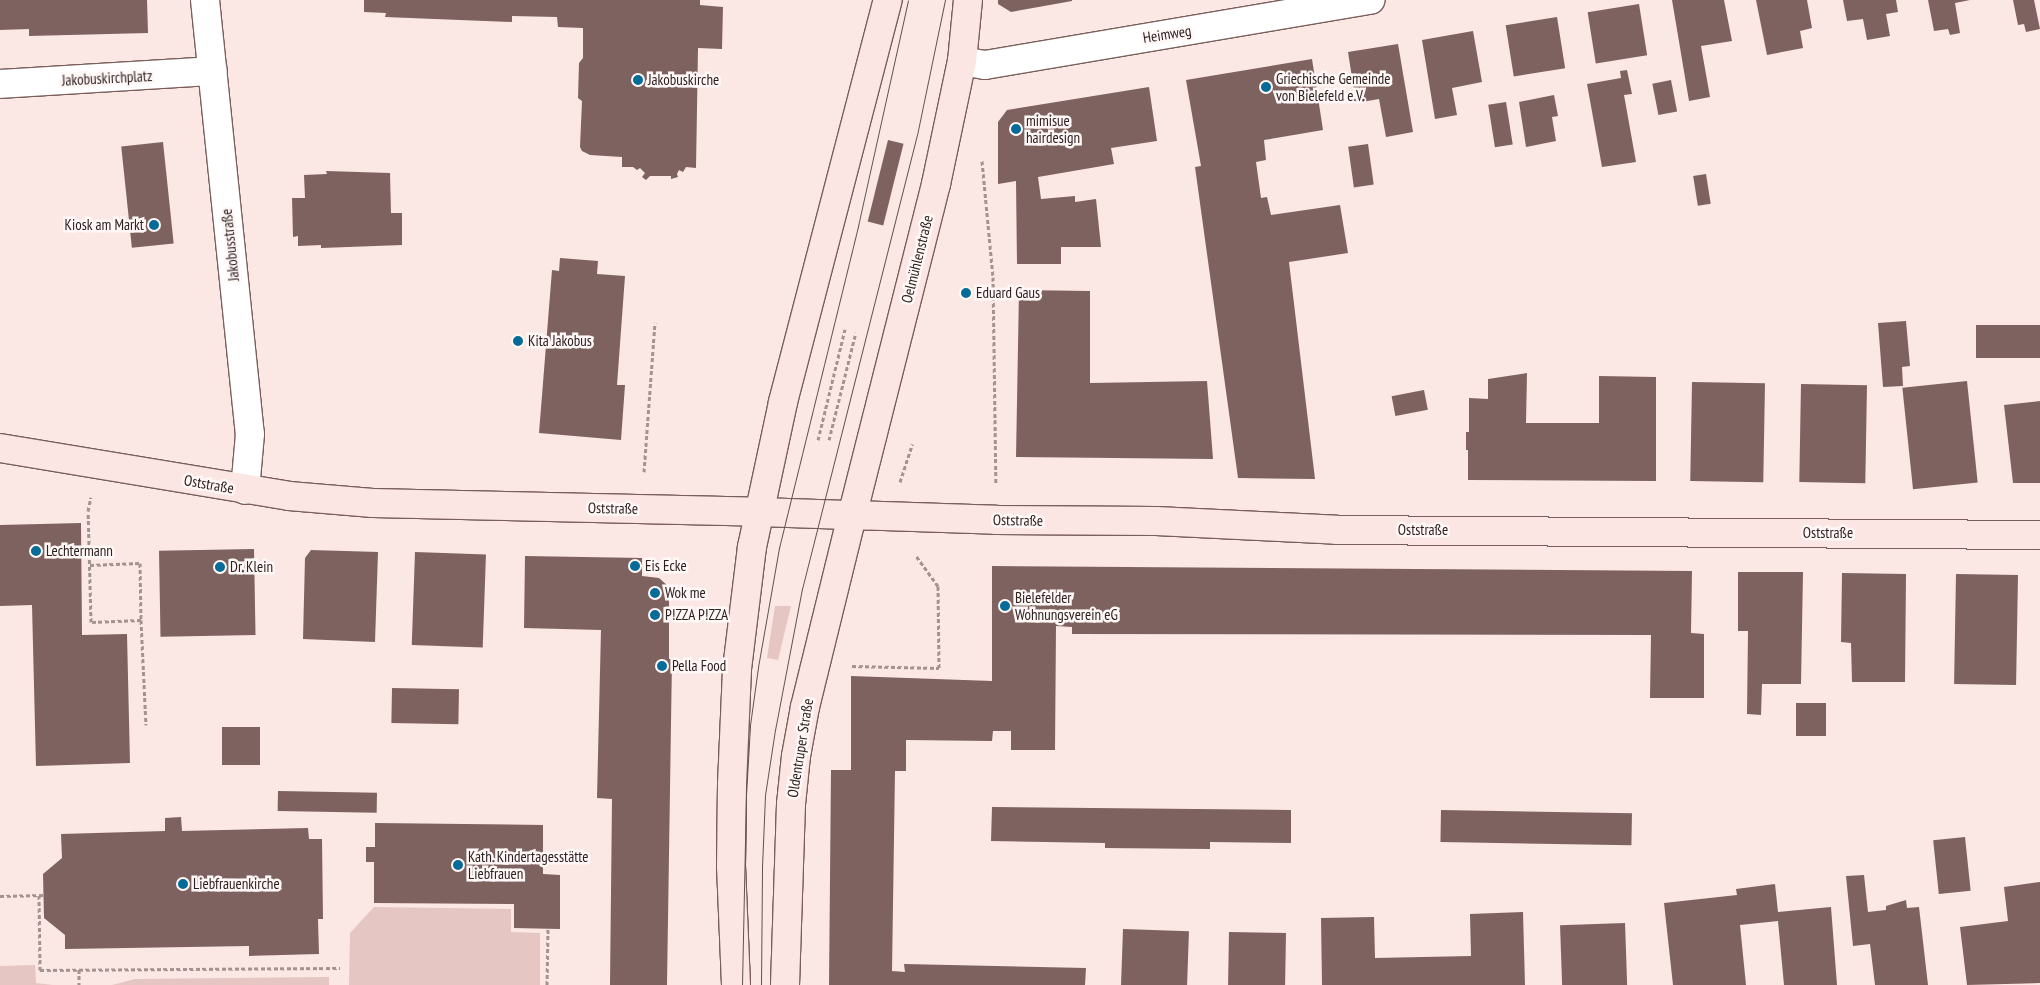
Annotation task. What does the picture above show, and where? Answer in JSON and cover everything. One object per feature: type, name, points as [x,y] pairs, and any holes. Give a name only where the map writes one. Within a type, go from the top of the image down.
[{"type":"street","name":"Jakobusstraße","points":[[205,0],[250,434],[245,490]]},
{"type":"street","points":[[736,985],[731,866],[737,668],[746,589],[759,512],[784,402],[888,0]]},
{"type":"street","name":"Oelmühlenstraße","points":[[852,516],[936,184],[962,61],[968,0]]},
{"type":"street","name":"Heimweg","points":[[962,61],[985,65],[1371,0]]},
{"type":"street","name":"Jakobuskirchplatz","points":[[0,84],[213,71]]},
{"type":"street","name":"Oststraße","points":[[0,448],[245,490],[347,502],[996,520],[1156,521],[1337,530],[2040,535]]},
{"type":"street","name":"Oldentruper Straße","points":[[784,985],[790,833],[796,756],[805,707],[852,516]]},
{"type":"path","points":[[982,160],[993,278],[996,520]]},
{"type":"path","points":[[644,472],[655,322]]},
{"type":"path","points":[[818,440],[845,329]]},
{"type":"path","points":[[829,440],[856,332]]},
{"type":"path","points":[[96,464],[88,511],[91,622],[141,620]]},
{"type":"path","points":[[850,666],[939,668],[938,586],[916,556]]},
{"type":"path","points":[[90,565],[140,563],[146,725]]},
{"type":"path","points":[[39,895],[40,970],[340,968]]},
{"type":"path","points":[[0,896],[44,895]]},
{"type":"path","points":[[547,985],[548,929]]},
{"type":"path","points":[[79,970],[80,985]]},
{"type":"shaded area","points":[[775,606],[791,606],[778,660],[767,658]]},
{"type":"shaded area","points":[[374,907],[511,909],[511,932],[540,933],[540,985],[349,985],[350,933]]},
{"type":"shaded area","points":[[35,965],[36,983],[53,985],[0,985],[0,966]]},
{"type":"shaded area","points":[[329,977],[329,985],[112,985],[135,979]]},
{"type":"building","points":[[0,0],[147,0],[148,33],[29,36],[29,29],[0,30]]},
{"type":"building","name":"Jakobuskirche","points":[[364,0],[700,0],[700,5],[723,7],[722,49],[698,48],[696,168],[686,167],[683,172],[679,170],[678,177],[671,179],[671,176],[650,176],[646,180],[642,177],[645,173],[640,168],[637,170],[633,167],[622,167],[622,157],[590,155],[582,151],[580,147],[582,101],[578,98],[579,63],[583,58],[583,28],[558,27],[557,17],[512,16],[512,22],[385,17],[386,13],[364,12]]},
{"type":"building","points":[[998,0],[1072,1],[1011,12],[998,4]]},
{"type":"building","points":[[1672,0],[1724,0],[1732,41],[1701,46],[1710,97],[1689,101]]},
{"type":"building","points":[[1756,0],[1807,0],[1812,28],[1800,31],[1803,48],[1767,55]]},
{"type":"building","points":[[1843,0],[1896,0],[1898,12],[1886,14],[1890,36],[1867,40],[1863,19],[1847,21]]},
{"type":"building","points":[[1928,0],[1970,0],[1955,3],[1960,33],[1950,35],[1948,29],[1934,31]]},
{"type":"building","points":[[2013,0],[2034,0],[2040,29],[2026,32],[2024,24],[2018,25]]},
{"type":"building","points":[[1639,4],[1647,55],[1596,63],[1588,12]]},
{"type":"building","points":[[1557,17],[1565,68],[1514,76],[1506,25]]},
{"type":"building","points":[[1473,31],[1482,82],[1452,88],[1457,115],[1435,119],[1422,40]]},
{"type":"building","points":[[1398,44],[1413,132],[1386,137],[1379,99],[1356,103],[1348,52]]},
{"type":"building","points":[[1312,59],[1323,130],[1264,140],[1266,160],[1256,162],[1261,198],[1267,197],[1271,215],[1340,205],[1348,253],[1289,262],[1315,479],[1238,478],[1195,167],[1201,166],[1186,80]]},
{"type":"building","points":[[1627,70],[1632,94],[1624,95],[1636,162],[1602,167],[1587,84],[1621,78],[1620,71]]},
{"type":"building","points":[[1671,80],[1677,111],[1658,115],[1652,84]]},
{"type":"building","points":[[1149,87],[1157,141],[1111,148],[1114,164],[1038,177],[1041,199],[1075,196],[1075,202],[1096,199],[1101,247],[1061,247],[1061,264],[1017,264],[1016,181],[998,184],[998,122],[1007,110]]},
{"type":"building","points":[[1554,95],[1558,116],[1552,117],[1556,141],[1526,147],[1519,102]]},
{"type":"building","points":[[1506,102],[1513,144],[1495,147],[1488,105]]},
{"type":"building","points":[[888,140],[904,144],[883,225],[868,222]]},
{"type":"building","points":[[163,142],[174,243],[132,248],[121,146]]},
{"type":"building","points":[[1368,144],[1374,185],[1354,187],[1348,147]]},
{"type":"building","points":[[326,171],[390,173],[391,213],[402,213],[402,245],[321,248],[321,245],[298,246],[298,236],[293,237],[292,198],[305,198],[304,175],[327,174]]},
{"type":"building","points":[[1706,174],[1711,204],[1698,206],[1693,176]]},
{"type":"building","points":[[560,258],[598,261],[597,274],[625,276],[617,385],[625,385],[621,440],[539,433],[552,270],[559,271]]},
{"type":"building","points":[[1019,290],[1090,291],[1090,383],[1207,381],[1213,459],[1016,457]]},
{"type":"building","points":[[1906,321],[1910,366],[1902,367],[1903,386],[1883,387],[1878,323]]},
{"type":"building","points":[[1976,325],[2040,325],[2040,358],[1976,358]]},
{"type":"building","points":[[1527,373],[1526,423],[1599,423],[1599,376],[1656,377],[1656,481],[1468,480],[1466,432],[1469,432],[1469,398],[1488,399],[1488,379]]},
{"type":"building","points":[[1967,381],[1978,482],[1913,489],[1902,388]]},
{"type":"building","points":[[1692,382],[1765,383],[1763,482],[1690,481]]},
{"type":"building","points":[[1801,384],[1867,385],[1865,483],[1799,482]]},
{"type":"building","points":[[1424,390],[1428,410],[1395,416],[1392,396]]},
{"type":"building","points":[[2040,401],[2040,483],[2013,483],[2004,405]]},
{"type":"building","points":[[81,523],[82,635],[127,634],[130,763],[36,766],[32,605],[0,606],[0,525]]},
{"type":"building","points":[[254,549],[256,635],[161,637],[159,551]]},
{"type":"building","points":[[311,550],[378,552],[375,642],[303,639],[305,558]]},
{"type":"building","points":[[415,552],[486,554],[483,647],[412,645]]},
{"type":"building","points":[[525,556],[642,558],[642,576],[659,578],[669,587],[669,659],[672,659],[667,985],[610,985],[612,799],[597,798],[601,630],[524,628]]},
{"type":"building","points":[[992,566],[1692,571],[1691,633],[1704,634],[1704,698],[1650,698],[1651,635],[1072,634],[1072,627],[1056,626],[1055,750],[1011,750],[1011,731],[993,731],[992,741],[906,740],[906,771],[895,771],[892,971],[905,972],[904,964],[1086,968],[1085,985],[829,985],[831,770],[851,770],[851,676],[992,681]]},
{"type":"building","points":[[1738,572],[1803,572],[1801,684],[1762,684],[1761,715],[1747,714],[1748,631],[1738,631]]},
{"type":"building","points":[[1842,573],[1906,574],[1905,682],[1852,682],[1851,643],[1841,642]]},
{"type":"building","points":[[1956,574],[2018,575],[2016,685],[1954,684]]},
{"type":"building","points":[[392,688],[459,689],[458,724],[391,723]]},
{"type":"building","points":[[1796,703],[1826,703],[1826,736],[1796,736]]},
{"type":"building","points":[[222,727],[260,727],[260,765],[222,765]]},
{"type":"building","points":[[278,791],[377,793],[377,813],[278,811]]},
{"type":"building","points":[[992,807],[1291,810],[1291,843],[1210,842],[1210,849],[1105,848],[1105,843],[991,841]]},
{"type":"building","points":[[1441,810],[1632,813],[1631,845],[1440,842]]},
{"type":"building","name":"Liebfrauenkirche","points":[[181,817],[182,831],[308,828],[309,839],[322,839],[323,919],[318,919],[319,954],[249,956],[249,946],[65,949],[65,935],[44,918],[43,874],[62,858],[61,834],[165,831],[165,818]]},
{"type":"building","points":[[375,823],[543,825],[543,874],[560,875],[560,929],[514,928],[514,904],[374,903],[374,862],[366,862],[366,847],[375,847]]},
{"type":"building","points":[[1965,837],[1971,891],[1939,894],[1933,840]]},
{"type":"building","points":[[1864,875],[1868,912],[1886,910],[1886,906],[1906,900],[1907,908],[1919,907],[1928,985],[1875,985],[1870,944],[1853,946],[1846,876]]},
{"type":"building","points":[[2040,882],[2040,983],[1967,985],[1960,927],[2008,921],[2004,887]]},
{"type":"building","points":[[1775,884],[1778,912],[1831,907],[1837,985],[1784,985],[1778,921],[1740,925],[1746,985],[1673,985],[1664,903],[1737,895],[1736,889]]},
{"type":"building","points":[[1523,912],[1525,985],[1322,985],[1321,918],[1374,917],[1375,958],[1471,956],[1470,914]]},
{"type":"building","points":[[1625,923],[1627,985],[1562,985],[1560,925]]},
{"type":"building","points":[[1123,929],[1189,931],[1187,985],[1121,985]]},
{"type":"building","points":[[1229,932],[1286,933],[1285,985],[1228,985]]},
{"type":"tram line","points":[[742,985],[746,795],[750,725],[758,667],[779,548],[858,226],[908,0]]},
{"type":"tram line","points":[[761,985],[765,795],[775,730],[802,589],[917,135],[945,0]]},
{"type":"place","name":"Jakobuskirche","points":[[638,80]]},
{"type":"place","name":"Griechische Gemeinde von Bielefeld e.V.","points":[[1266,87]]},
{"type":"place","name":"mimisue hairdesign","points":[[1016,129]]},
{"type":"place","name":"Kiosk am Markt","points":[[154,225]]},
{"type":"place","name":"Eduard Gaus","points":[[966,293]]},
{"type":"place","name":"Kita Jakobus","points":[[518,341]]},
{"type":"place","name":"Lechtermann","points":[[36,551]]},
{"type":"place","name":"Eis Ecke","points":[[635,566]]},
{"type":"place","name":"Dr. Klein","points":[[220,567]]},
{"type":"place","name":"Wok me","points":[[655,593]]},
{"type":"place","name":"Bielefelder Wohnungsverein eG","points":[[1005,606]]},
{"type":"place","name":"P!ZZA P!ZZA","points":[[655,615]]},
{"type":"place","name":"Pella Food","points":[[662,666]]},
{"type":"place","name":"Kath. Kindertagesstätte Liebfrauen","points":[[458,865]]},
{"type":"place","name":"Liebfrauenkirche","points":[[183,884]]}]
